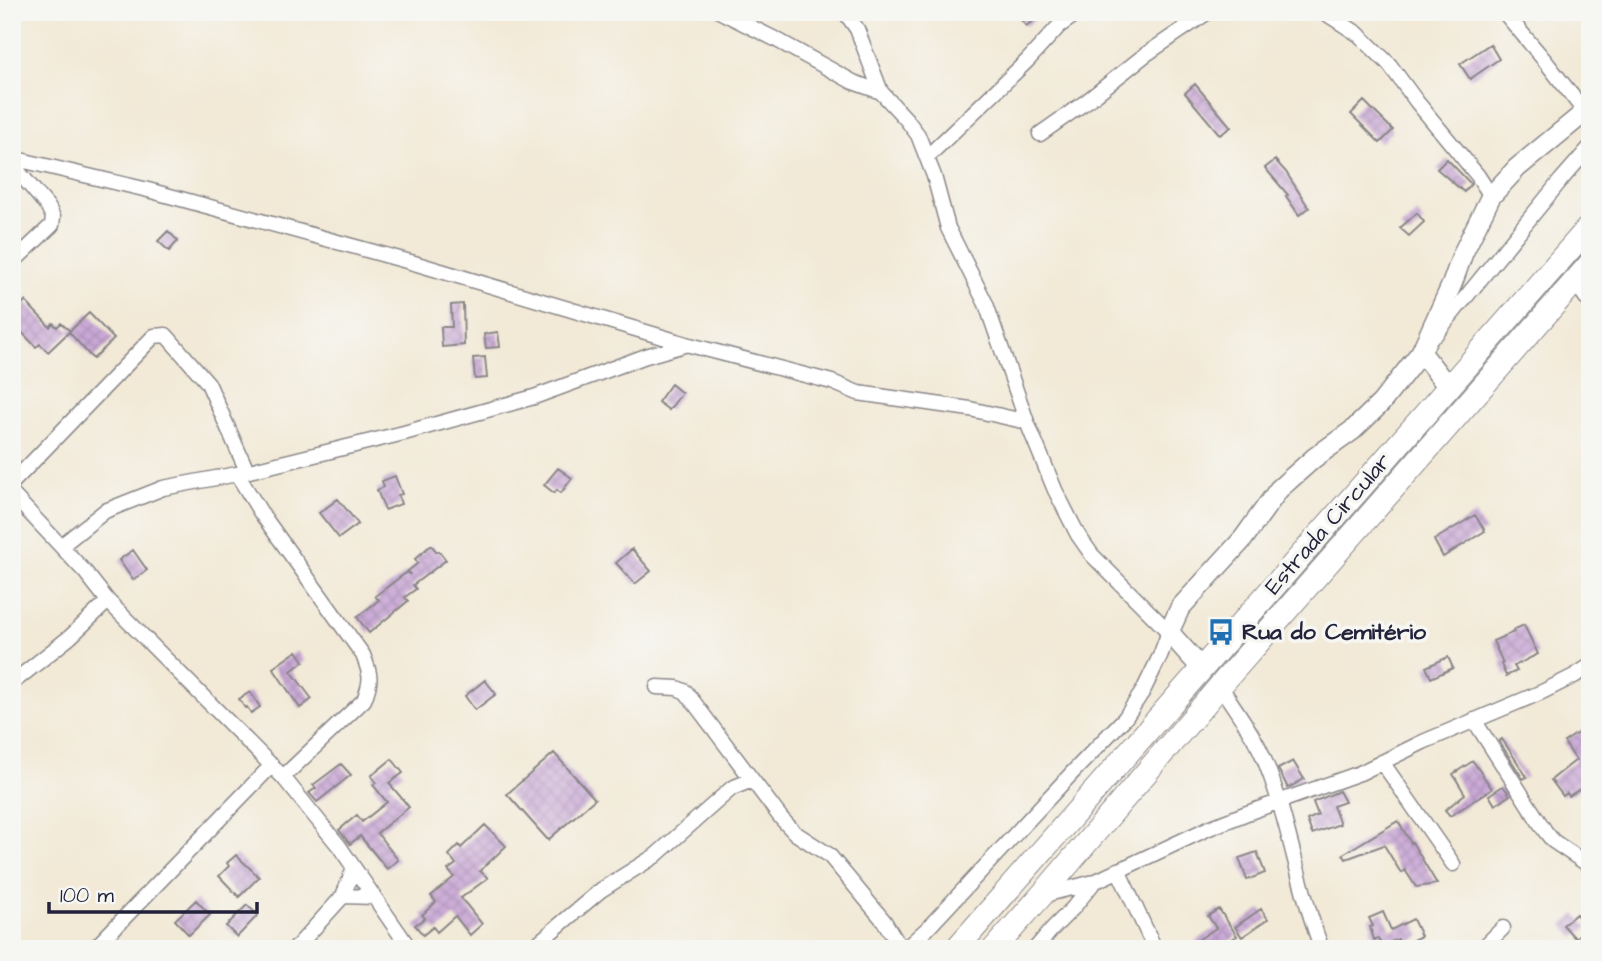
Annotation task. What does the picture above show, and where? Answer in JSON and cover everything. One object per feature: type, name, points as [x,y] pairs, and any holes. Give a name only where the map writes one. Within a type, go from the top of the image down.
[{"type":"main road","name":"Estrada Circular","points":[[956,949],[1590,226]]},
{"type":"main road","name":"Estrada Circular","points":[[994,949],[1220,686],[1590,264]]},
{"type":"street","points":[[721,12],[853,82],[881,92]]},
{"type":"street","points":[[845,12],[857,29],[881,92],[918,135],[948,228],[986,304],[1027,422],[1055,491],[1078,535],[1092,555],[1202,669]]},
{"type":"street","points":[[927,157],[1028,60],[1059,26],[1079,12]]},
{"type":"street","points":[[1040,135],[1145,55],[1209,12]]},
{"type":"street","points":[[1324,12],[1358,34],[1389,64],[1491,196]]},
{"type":"street","points":[[1421,352],[1463,253],[1491,196],[1517,168],[1587,109],[1504,12]]},
{"type":"street","points":[[657,687],[677,688],[686,692],[781,818],[795,833],[829,855],[884,921],[903,949],[927,929],[1125,718],[1143,691],[1180,608],[1243,539],[1279,489],[1314,458],[1353,430],[1381,403],[1590,147]]},
{"type":"street","points":[[12,158],[148,190],[414,263],[686,344],[832,382],[858,393],[970,409],[1027,422]]},
{"type":"street","points":[[12,163],[53,217],[52,225],[12,263]]},
{"type":"street","points":[[1574,281],[1590,303]]},
{"type":"street","points":[[12,483],[154,336],[166,335],[208,383],[242,472],[261,513],[363,655],[370,672],[370,685],[364,700],[284,777]]},
{"type":"street","points":[[61,546],[105,511],[163,488],[404,433],[534,397],[686,344]]},
{"type":"street","points":[[1421,352],[1448,387]]},
{"type":"street","points":[[12,494],[86,573],[108,601],[284,777],[339,846],[410,949]]},
{"type":"street","points":[[12,682],[70,637],[108,601]]},
{"type":"street","points":[[1041,896],[1094,882],[1209,828],[1350,777],[1423,742],[1542,692],[1590,666]]},
{"type":"street","points":[[1220,686],[1261,751],[1322,949]]},
{"type":"street","points":[[1474,720],[1545,831],[1553,841],[1590,866]]},
{"type":"street","points":[[1382,762],[1453,864]]},
{"type":"street","points":[[94,949],[272,765]]},
{"type":"street","points":[[531,949],[601,890],[655,856],[732,788],[752,780]]},
{"type":"street","points":[[295,949],[343,896],[354,868]]},
{"type":"street","points":[[1118,870],[1155,949]]},
{"type":"street","points":[[1035,949],[1094,882]]},
{"type":"street","points":[[343,896],[374,897]]},
{"type":"street","points":[[1482,949],[1503,928]]},
{"type":"building","points":[[1015,12],[1045,12],[1026,26]]},
{"type":"building","points":[[1490,44],[1499,59],[1470,79],[1460,64]]},
{"type":"building","points":[[1195,84],[1231,127],[1220,135],[1185,93]]},
{"type":"building","points":[[1364,101],[1393,130],[1380,143],[1351,114]]},
{"type":"building","points":[[1447,159],[1471,184],[1464,192],[1437,169]]},
{"type":"building","points":[[1275,160],[1309,208],[1299,215],[1286,196],[1288,195],[1265,168]]},
{"type":"building","points":[[1417,213],[1424,222],[1409,236],[1400,228]]},
{"type":"building","points":[[168,231],[178,241],[169,251],[158,241]]},
{"type":"building","points":[[25,301],[50,327],[53,323],[57,327],[61,323],[70,331],[89,313],[114,339],[93,359],[69,332],[48,352],[40,344],[36,347],[12,322],[12,314]]},
{"type":"building","points":[[463,304],[464,345],[442,347],[441,327],[452,327],[451,305]]},
{"type":"building","points":[[498,332],[500,347],[486,348],[484,334]]},
{"type":"building","points":[[485,357],[487,378],[475,379],[473,358]]},
{"type":"building","points":[[671,384],[682,393],[669,410],[658,402]]},
{"type":"building","points":[[558,468],[572,478],[561,493],[557,490],[554,493],[544,485]]},
{"type":"building","points":[[395,476],[402,494],[398,495],[401,504],[385,510],[377,490],[384,487],[382,481]]},
{"type":"building","points":[[338,499],[358,524],[339,538],[319,513]]},
{"type":"building","points":[[1475,515],[1485,531],[1443,557],[1434,540]]},
{"type":"building","points":[[431,545],[446,560],[413,585],[416,589],[405,597],[408,601],[369,633],[357,617],[379,600],[375,596],[407,572],[410,575],[408,571],[418,563],[415,559]]},
{"type":"building","points":[[632,549],[651,571],[635,584],[616,563]]},
{"type":"building","points":[[133,550],[147,570],[133,580],[119,560]]},
{"type":"building","points":[[1524,625],[1538,654],[1514,666],[1517,671],[1506,676],[1493,641]]},
{"type":"building","points":[[297,651],[304,661],[291,671],[312,699],[300,708],[273,668]]},
{"type":"building","points":[[1448,657],[1453,668],[1431,678],[1426,667]]},
{"type":"building","points":[[485,680],[496,694],[475,710],[465,696]]},
{"type":"building","points":[[250,692],[260,707],[251,713],[239,699]]},
{"type":"building","points":[[1590,725],[1590,782],[1569,796],[1567,793],[1563,796],[1551,780],[1576,760],[1564,742]]},
{"type":"building","points":[[1502,739],[1527,777],[1523,779],[1499,741]]},
{"type":"building","points":[[554,753],[595,799],[548,840],[507,794]]},
{"type":"building","points":[[392,759],[403,773],[389,783],[409,807],[377,833],[398,860],[387,869],[360,836],[350,844],[339,830],[357,815],[362,822],[387,802],[373,785],[376,783],[371,776]]},
{"type":"building","points":[[1293,761],[1304,779],[1288,788],[1278,769]]},
{"type":"building","points":[[1473,761],[1492,789],[1450,816],[1445,810],[1465,794],[1453,774]]},
{"type":"building","points":[[341,764],[351,775],[317,802],[309,793],[316,788],[313,785]]},
{"type":"building","points":[[1503,786],[1510,795],[1495,805],[1489,795]]},
{"type":"building","points":[[1339,791],[1345,802],[1333,806],[1340,824],[1312,834],[1307,820],[1318,815],[1313,802]]},
{"type":"building","points":[[1398,821],[1437,884],[1416,887],[1405,870],[1401,873],[1384,845],[1346,859],[1343,854]]},
{"type":"building","points":[[485,825],[506,846],[480,871],[488,878],[461,898],[482,924],[470,935],[455,916],[437,932],[433,927],[423,935],[415,925],[425,918],[422,915],[436,902],[431,896],[454,877],[448,870],[456,864],[449,855],[459,845],[461,848]]},
{"type":"building","points":[[1257,852],[1265,873],[1247,880],[1239,858]]},
{"type":"building","points":[[236,855],[259,877],[239,897],[219,876]]},
{"type":"building","points":[[196,900],[210,915],[189,935],[175,920]]},
{"type":"building","points":[[247,905],[258,915],[237,937],[226,926]]},
{"type":"building","points":[[1219,909],[1237,936],[1216,949],[1184,949],[1216,928],[1208,916]]},
{"type":"building","points":[[1261,909],[1268,919],[1242,937],[1235,927]]},
{"type":"building","points":[[1383,912],[1391,930],[1413,919],[1421,936],[1401,946],[1398,939],[1382,946],[1378,938],[1374,940],[1370,927],[1373,926],[1369,918]]},
{"type":"building","points":[[1576,914],[1588,927],[1575,938],[1563,925]]},
{"type":"place","name":"Rua do Cemitério","points":[[1221,632]]}]
